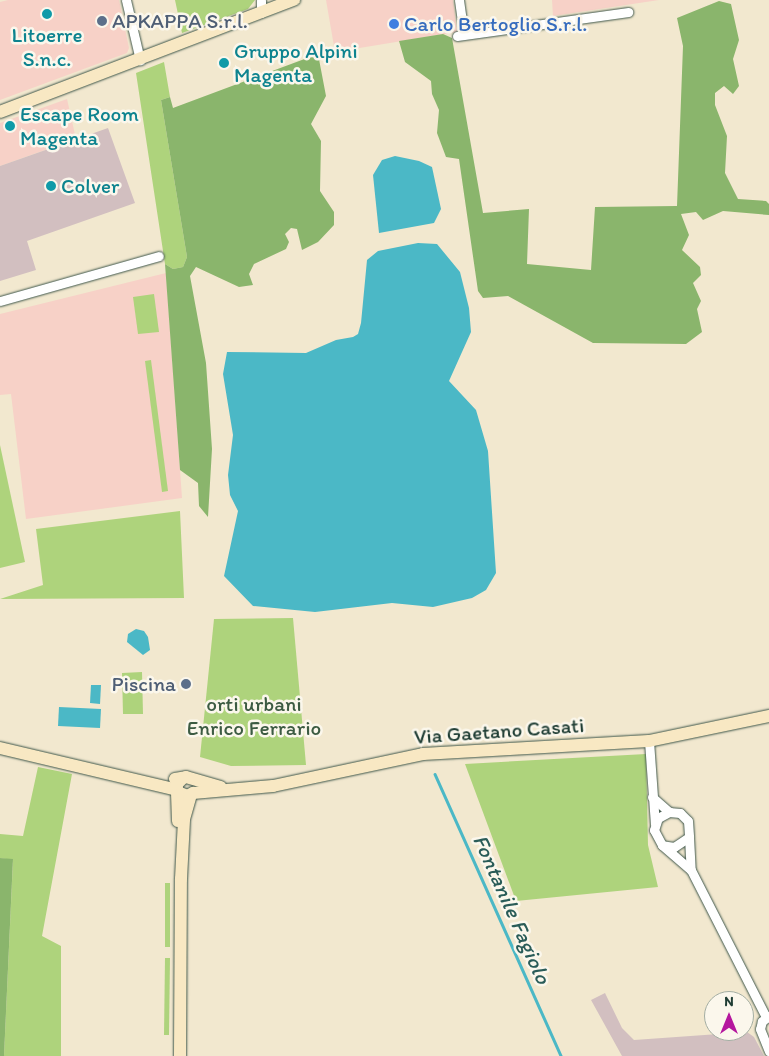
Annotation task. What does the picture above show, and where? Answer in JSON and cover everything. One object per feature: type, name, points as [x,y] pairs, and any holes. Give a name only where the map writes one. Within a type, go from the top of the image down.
[{"type":"street","points":[[126,0],[140,60]]},
{"type":"street","points":[[261,0],[261,13]]},
{"type":"street","points":[[0,112],[294,0]]},
{"type":"street","points":[[459,0],[460,35],[628,12]]},
{"type":"street","points":[[0,301],[159,256]]},
{"type":"street","name":"Via Gaetano Casati","points":[[0,748],[153,782],[185,792],[235,790],[312,779],[423,754],[649,741],[769,716]]},
{"type":"street","points":[[649,741],[655,834],[662,845],[691,870],[767,1016],[760,1029],[769,1051]]},
{"type":"street","points":[[180,1056],[181,879],[185,792],[195,787],[187,778]]},
{"type":"street","name":"Via Gaetano Casati","points":[[153,782],[187,778],[235,790]]},
{"type":"street","points":[[652,797],[668,812],[685,817],[690,827],[691,870]]},
{"type":"street","points":[[655,824],[668,812]]},
{"type":"street","points":[[662,845],[680,846],[689,837]]},
{"type":"shaded area","points":[[8,0],[119,0],[129,48],[127,53],[0,100],[0,2]]},
{"type":"shaded area","points":[[326,0],[453,0],[457,32],[335,52]]},
{"type":"shaded area","points":[[552,0],[659,0],[553,16]]},
{"type":"shaded area","points":[[67,99],[76,139],[0,166],[0,123]]},
{"type":"shaded area","points":[[108,128],[135,203],[27,241],[36,270],[0,281],[0,166]]},
{"type":"shaded area","points":[[166,273],[182,498],[26,519],[11,394],[0,395],[0,314]]},
{"type":"shaded area","points":[[605,993],[622,1028],[634,1040],[704,1035],[704,1041],[754,1041],[754,1037],[764,1056],[622,1056],[591,1000]]},
{"type":"green space","points":[[175,0],[255,0],[248,9],[182,33]]},
{"type":"green space","points":[[719,1],[731,4],[739,40],[733,59],[739,86],[733,94],[724,86],[715,93],[715,105],[727,136],[725,173],[738,199],[766,201],[769,204],[769,215],[723,211],[703,220],[696,212],[681,214],[689,235],[682,250],[700,267],[701,275],[693,283],[701,301],[697,309],[702,332],[686,344],[593,343],[508,296],[483,298],[478,291],[459,159],[446,157],[437,133],[439,110],[432,94],[431,81],[405,62],[399,41],[443,34],[452,38],[483,213],[529,209],[527,264],[591,270],[595,207],[677,206],[683,46],[677,18]]},
{"type":"green space","points":[[318,54],[326,96],[311,124],[321,141],[320,191],[334,212],[334,225],[318,242],[302,250],[297,229],[291,228],[285,234],[289,242],[286,249],[254,264],[249,274],[253,285],[239,287],[196,267],[190,276],[206,363],[212,449],[208,517],[199,506],[198,483],[180,470],[165,264],[173,269],[183,267],[187,257],[161,100],[170,97],[173,108]]},
{"type":"green space","points":[[164,62],[170,97],[161,100],[187,257],[183,267],[173,269],[165,264],[136,73]]},
{"type":"green space","points":[[154,294],[159,332],[138,334],[133,297]]},
{"type":"green space","points":[[151,360],[168,491],[162,492],[145,361]]},
{"type":"green space","points":[[0,445],[25,562],[0,568]]},
{"type":"green space","points":[[180,511],[184,598],[0,599],[43,585],[36,529]]},
{"type":"green space","name":"orti urbani Enrico Ferrario","points":[[293,618],[306,765],[231,766],[200,757],[214,619]]},
{"type":"green space","points":[[142,672],[143,714],[123,714],[122,673]]},
{"type":"green space","points":[[646,754],[648,845],[658,887],[516,901],[465,764]]},
{"type":"green space","points":[[38,767],[72,774],[42,936],[61,946],[61,1056],[4,1056],[13,860],[0,858],[0,834],[23,836]]},
{"type":"green space","points":[[0,858],[13,859],[4,1056],[0,1056]]},
{"type":"green space","points":[[165,883],[170,883],[170,947],[165,947]]},
{"type":"green space","points":[[165,958],[170,958],[169,1035],[164,1035]]},
{"type":"water","points":[[395,156],[419,161],[432,167],[441,209],[434,223],[379,233],[373,175],[382,160]]},
{"type":"water","points":[[418,243],[437,244],[460,272],[469,308],[471,332],[449,381],[476,410],[488,451],[496,573],[486,590],[472,598],[433,607],[392,603],[315,612],[253,606],[224,576],[238,511],[230,495],[228,475],[233,435],[223,374],[227,352],[306,353],[336,340],[353,337],[358,334],[361,323],[367,260],[378,251]]},
{"type":"water","points":[[136,629],[144,631],[148,637],[150,650],[143,655],[127,642],[128,634]]},
{"type":"water","points":[[91,685],[101,685],[100,704],[90,703]]},
{"type":"water","points":[[59,707],[101,709],[100,728],[58,726]]},
{"type":"waterway","name":"Fontanile Fagiolo","points":[[435,774],[561,1056]]},
{"type":"place","name":"Litoerre S.n.c.","points":[[47,14]]},
{"type":"place","name":"APKAPPA S.r.l.","points":[[102,21]]},
{"type":"place","name":"Carlo Bertoglio S.r.l.","points":[[394,24]]},
{"type":"place","name":"Gruppo Alpini Magenta","points":[[224,63]]},
{"type":"place","name":"Escape Room Magenta","points":[[10,126]]},
{"type":"place","name":"Colver","points":[[51,186]]},
{"type":"place","name":"Piscina","points":[[186,684]]}]
